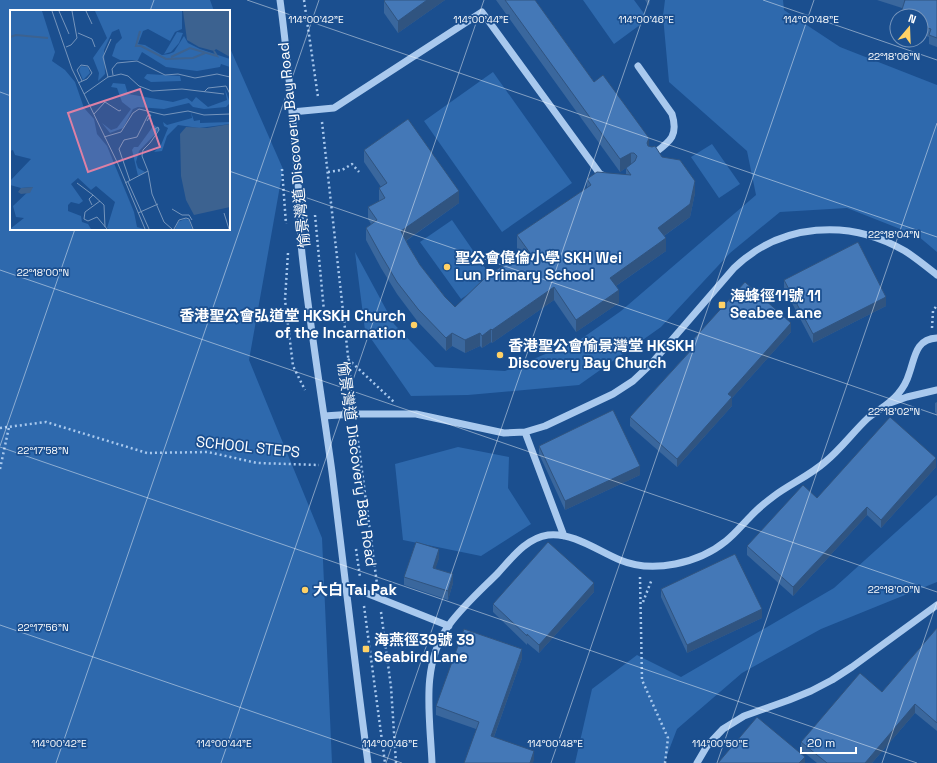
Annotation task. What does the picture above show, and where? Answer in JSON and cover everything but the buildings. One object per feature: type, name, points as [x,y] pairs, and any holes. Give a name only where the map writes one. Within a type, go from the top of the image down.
[{"type":"street","name":"愉景灣道 Discovery Bay Road","points":[[280,0],[292,112],[302,251],[309,316],[324,416],[346,585],[352,650],[368,763]]},
{"type":"street","points":[[292,112],[334,108],[482,12],[600,174],[608,179],[616,180]]},
{"type":"street","points":[[638,66],[672,114],[674,120],[673,134],[670,141],[652,155]]},
{"type":"street","points":[[324,416],[354,414],[416,414],[504,433],[525,432],[545,426],[613,394],[634,381],[651,364],[745,257],[771,241],[804,232],[819,230],[847,230],[861,233],[885,241],[906,252],[937,275]]},
{"type":"street","points":[[432,763],[428,688],[434,655],[440,640],[448,626],[459,613],[514,556],[532,540],[548,535],[564,536],[580,541],[622,561],[640,565],[658,566],[676,564],[693,560],[710,552],[739,530],[750,516],[773,497],[824,463],[836,453],[868,418],[888,404],[896,396],[906,381],[912,365],[914,353],[921,344],[934,338]]},
{"type":"street","points":[[888,404],[907,397],[937,390]]},
{"type":"street","points":[[525,432],[564,536]]},
{"type":"street","points":[[346,585],[448,626]]},
{"type":"street","points":[[697,763],[707,746],[723,729],[733,722],[744,716],[811,691],[832,680],[852,668],[937,605]]},
{"type":"path","points":[[304,0],[328,172],[354,414],[391,687],[396,763]]},
{"type":"path","points":[[328,172],[342,170],[352,164],[359,172]]},
{"type":"path","name":"愉景灣道 Discovery Bay Road","points":[[282,169],[286,227]]},
{"type":"path","name":"愉景灣道 Discovery Bay Road","points":[[314,212],[326,328]]},
{"type":"path","name":"愉景灣道 Discovery Bay Road","points":[[288,249],[285,300],[291,351],[293,366],[305,390]]},
{"type":"path","points":[[934,338],[933,311],[937,305]]},
{"type":"path","points":[[347,358],[393,401],[416,414]]},
{"type":"path","name":"SCHOOL STEPS","points":[[0,428],[46,422],[147,453],[208,452],[257,463],[330,464]]},
{"type":"path","points":[[0,470],[9,427]]},
{"type":"path","name":"愉景灣道 Discovery Bay Road","points":[[355,545],[385,763]]},
{"type":"path","points":[[640,565],[642,604],[642,680],[668,738],[665,763]]},
{"type":"path","points":[[642,604],[658,566]]},
{"type":"shaded area","points":[[0,0],[210,0],[214,10],[10,10],[10,230],[230,230],[230,48],[283,169],[249,360],[322,538],[332,763],[0,763]]},
{"type":"shaded area","points":[[583,0],[634,0],[648,19],[614,44]]},
{"type":"shaded area","points":[[665,0],[783,0],[784,10],[840,47],[937,85],[937,252],[918,236],[847,208],[780,212],[730,253],[661,327],[579,385],[468,395],[411,396],[365,330],[355,252],[394,324],[435,367],[505,371],[581,339],[621,311],[756,195],[747,151],[669,82],[663,16]]},
{"type":"shaded area","points":[[493,72],[572,183],[502,232],[424,121]]},
{"type":"shaded area","points":[[712,144],[740,184],[719,198],[691,157]]},
{"type":"shaded area","points":[[452,220],[492,278],[461,299],[420,242]]},
{"type":"shaded area","points":[[458,447],[509,457],[508,488],[531,524],[481,556],[403,540],[395,464]]},
{"type":"shaded area","points":[[937,495],[937,582],[821,629],[742,673],[677,729],[664,763],[575,763],[592,689],[637,655],[681,677],[834,588]]},
{"type":"place","name":"聖公會偉倫小學 SKH Wei Lun Primary School","points":[[447,267]]},
{"type":"place","name":"海蜂徑11號 11 Seabee Lane","points":[[722,305]]},
{"type":"place","name":"香港聖公會弘道堂 HKSKH Church of the Incarnation","points":[[414,325]]},
{"type":"place","name":"香港聖公會愉景灣堂 HKSKH Discovery Bay Church","points":[[500,355]]},
{"type":"place","name":"大白 Tai Pak","points":[[305,590]]},
{"type":"place","name":"海燕徑39號 39 Seabird Lane","points":[[366,649]]}]
